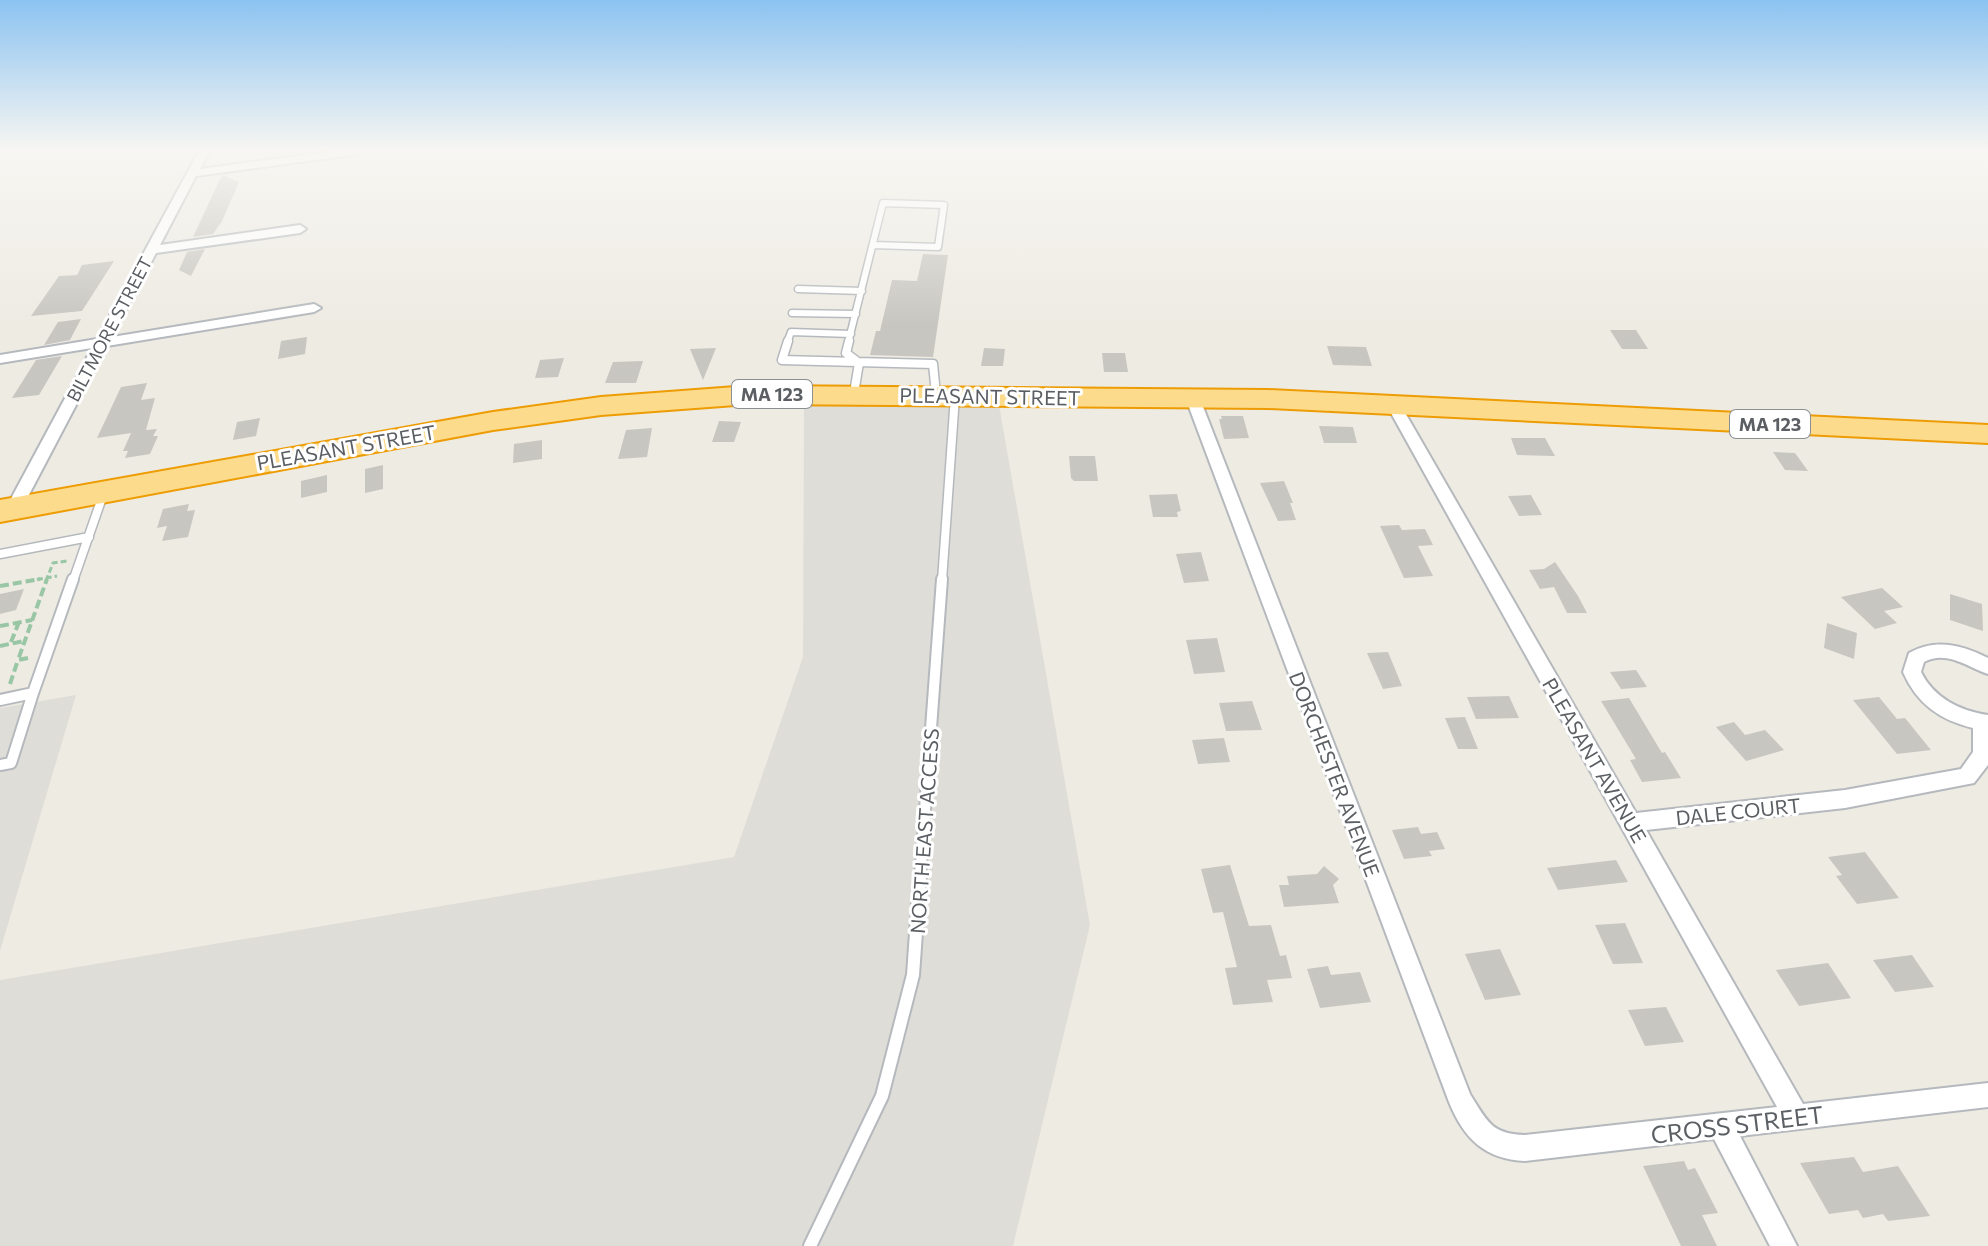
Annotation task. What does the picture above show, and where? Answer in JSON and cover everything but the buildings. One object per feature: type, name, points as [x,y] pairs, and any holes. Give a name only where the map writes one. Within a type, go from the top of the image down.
[{"type":"highway","name":"PLEASANT STREET","points":[[7,509],[493,421],[601,406],[749,395],[854,393],[1393,404],[1988,434]]},
{"type":"street","name":"BILTMORE STREET","points":[[7,509],[174,209]]},
{"type":"street","points":[[152,250],[300,229]]},
{"type":"street","points":[[0,359],[314,308]]},
{"type":"street","name":"DORCHESTER AVENUE","points":[[1193,399],[1461,1102],[1483,1139],[1488,1142]]},
{"type":"street","name":"PLEASANT AVENUE","points":[[1393,404],[1797,1117]]},
{"type":"street","points":[[1985,723],[1954,714],[1930,699],[1915,680],[1912,664],[1922,653],[1942,651],[1967,656],[1988,667]]},
{"type":"street","name":"DALE COURT","points":[[1630,823],[1845,799],[1967,777],[1980,766],[1986,747],[1985,723]]},
{"type":"street","name":"CROSS STREET","points":[[1488,1142],[1502,1148],[1525,1148],[1988,1095]]},
{"type":"street","points":[[1721,1126],[1784,1246]]},
{"type":"lane","points":[[859,363],[846,353],[882,209]]},
{"type":"lane","points":[[873,245],[938,247],[943,209]]},
{"type":"lane","points":[[798,289],[862,291]]},
{"type":"lane","points":[[792,313],[856,314]]},
{"type":"lane","points":[[851,334],[791,332],[782,360],[933,364],[946,395]]},
{"type":"lane","points":[[854,393],[859,363]]},
{"type":"lane","name":"NORTH EAST ACCESS","points":[[810,1246],[882,1096],[913,975],[946,395]]},
{"type":"lane","points":[[0,765],[11,763],[105,492]]},
{"type":"lane","points":[[0,554],[89,537]]},
{"type":"lane","points":[[0,700],[33,693]]},
{"type":"path","points":[[9,686],[53,563],[73,559]]},
{"type":"path","points":[[0,586],[63,575]]},
{"type":"path","points":[[0,626],[32,620]]},
{"type":"path","points":[[10,644],[19,622]]},
{"type":"path","points":[[0,646],[24,641]]},
{"type":"path","points":[[18,660],[40,655]]},
{"type":"path","points":[[5,680],[12,677]]},
{"type":"shaded area","points":[[804,404],[999,405],[1090,925],[1013,1246],[0,1246],[0,980],[734,857],[803,657]]},
{"type":"shaded area","points":[[76,695],[0,951],[0,708]]}]
